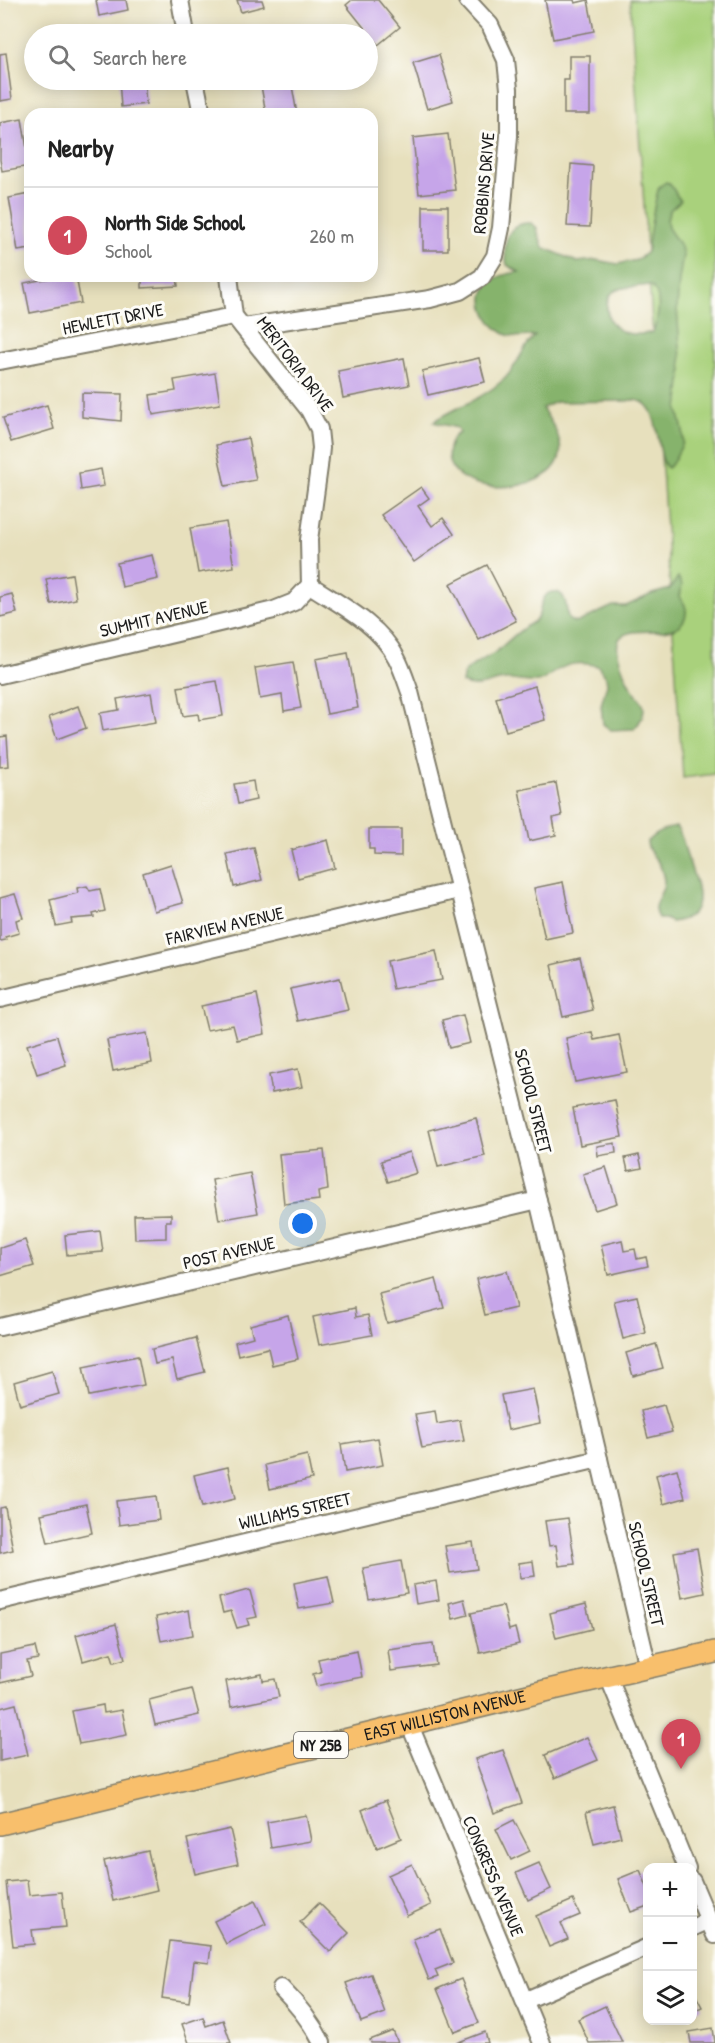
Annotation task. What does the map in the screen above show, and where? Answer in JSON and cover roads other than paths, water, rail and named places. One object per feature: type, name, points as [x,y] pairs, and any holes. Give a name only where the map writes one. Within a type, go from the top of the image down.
[{"type":"main road","name":"EAST WILLISTON AVENUE","points":[[0,1824],[409,1723],[715,1652]]},
{"type":"street","points":[[180,0],[184,24]]},
{"type":"street","name":"ROBBINS DRIVE","points":[[238,322],[430,299],[460,291],[482,277],[495,256],[501,228],[509,136],[509,89],[506,60],[490,25],[467,0]]},
{"type":"street","points":[[197,90],[201,108]]},
{"type":"street","name":"MERITORIA DRIVE","points":[[230,282],[238,322],[309,410],[320,429],[320,467],[309,540],[310,585]]},
{"type":"street","name":"HEWLETT DRIVE","points":[[0,361],[238,322]]},
{"type":"street","name":"SUMMIT AVENUE","points":[[0,675],[274,610],[294,602],[310,585]]},
{"type":"street","name":"SCHOOL STREET","points":[[310,585],[370,626],[387,643],[396,657],[410,692],[538,1200],[648,1667]]},
{"type":"street","name":"FAIRVIEW AVENUE","points":[[0,999],[459,890]]},
{"type":"street","name":"POST AVENUE","points":[[0,1327],[538,1200]]},
{"type":"street","name":"WILLIAMS STREET","points":[[0,1601],[599,1459]]},
{"type":"street","points":[[608,1676],[685,1863]]},
{"type":"street","name":"CONGRESS AVENUE","points":[[409,1723],[542,2043]]},
{"type":"street","points":[[697,1891],[712,1928]]},
{"type":"street","points":[[524,2001],[643,1949]]},
{"type":"street","points":[[281,1988],[300,2007],[322,2043]]},
{"type":"place","name":"North Side School","points":[[681,1769]]}]
